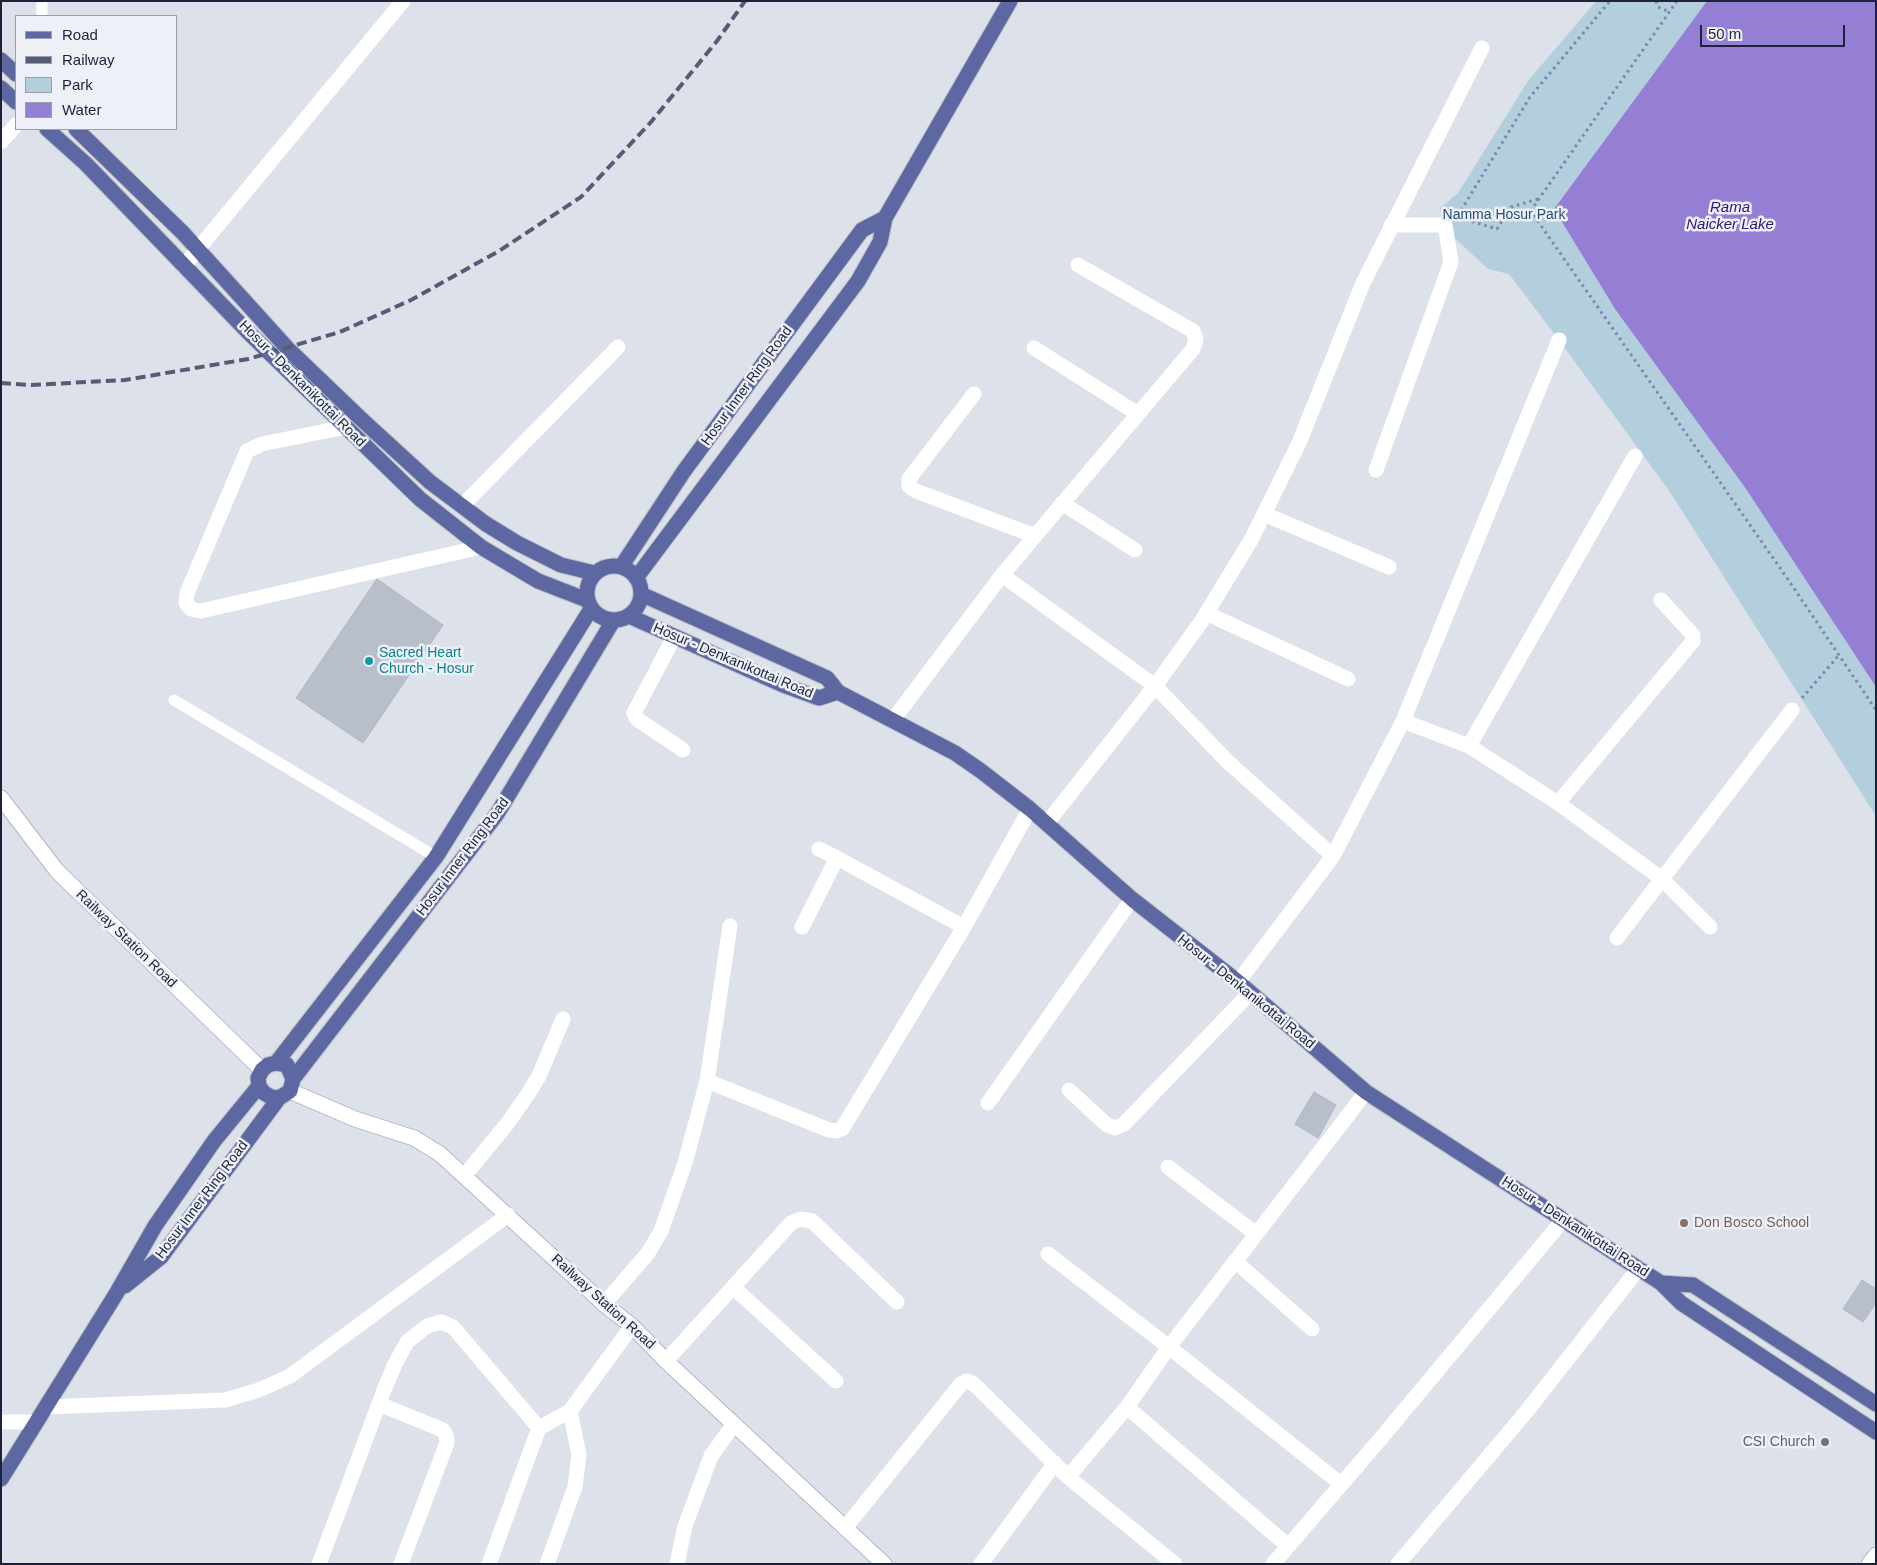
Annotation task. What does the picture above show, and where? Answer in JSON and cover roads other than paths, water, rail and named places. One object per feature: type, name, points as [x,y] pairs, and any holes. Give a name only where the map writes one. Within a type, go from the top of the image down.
[{"type":"main road","name":"Hosur Inner Ring Road","points":[[636,578],[858,281],[880,242],[885,218],[1010,1]]},
{"type":"main road","points":[[1,60],[15,73]]},
{"type":"main road","points":[[1,88],[15,101]]},
{"type":"main road","name":"Hosur - Denkanikottai Road","points":[[48,130],[86,164],[250,333],[420,499],[482,547],[538,580],[589,604],[596,615],[612,621]]},
{"type":"main road","name":"Hosur - Denkanikottai Road","points":[[77,130],[183,233],[289,350],[430,482],[486,524],[517,543],[561,564],[594,574]]},
{"type":"main road","name":"Hosur Inner Ring Road","points":[[621,567],[684,471],[862,230],[885,218]]},
{"type":"main road","points":[[589,604],[586,590],[594,574],[602,568],[612,566],[630,570],[640,585],[640,602],[629,616],[621,620],[612,621]]},
{"type":"main road","name":"Hosur - Denkanikottai Road","points":[[641,594],[828,678],[838,692],[956,753],[981,770],[1047,823],[1132,900],[1238,982],[1366,1092],[1639,1268],[1661,1283],[1681,1303],[1876,1432]]},
{"type":"main road","name":"Hosur Inner Ring Road","points":[[1,1479],[116,1294],[155,1226],[214,1142],[259,1086],[258,1078],[262,1070],[268,1065],[276,1063],[436,857],[589,604]]},
{"type":"main road","name":"Hosur - Denkanikottai Road","points":[[629,616],[674,638],[783,685],[819,698],[838,692]]},
{"type":"main road","name":"Hosur Inner Ring Road","points":[[116,1294],[161,1257],[497,814],[612,621]]},
{"type":"main road","points":[[259,1086],[264,1094],[271,1097],[287,1089],[287,1065],[276,1063]]},
{"type":"main road","name":"Hosur - Denkanikottai Road","points":[[1661,1283],[1693,1285],[1876,1404]]},
{"type":"street","points":[[184,266],[403,1]]},
{"type":"street","points":[[1047,823],[1155,686],[1206,613],[1251,540],[1299,444],[1363,284],[1391,225],[1482,48]]},
{"type":"street","points":[[1,142],[15,126]]},
{"type":"street","points":[[1376,470],[1451,262],[1445,225],[1391,225]]},
{"type":"street","points":[[893,720],[1002,575],[1193,349],[1196,339],[1192,331],[1078,265]]},
{"type":"street","points":[[1238,982],[1333,856],[1403,721],[1559,340]]},
{"type":"street","points":[[462,506],[618,347]]},
{"type":"street","points":[[1034,348],[1138,414]]},
{"type":"street","points":[[974,394],[910,479],[909,486],[916,491],[1035,536]]},
{"type":"street","points":[[346,427],[262,444],[247,451],[187,593],[186,603],[191,609],[201,611],[482,547]]},
{"type":"street","points":[[1469,746],[1635,456]]},
{"type":"street","points":[[1062,503],[1135,550]]},
{"type":"street","points":[[1264,514],[1389,566]]},
{"type":"street","points":[[1002,575],[1155,686],[1227,761],[1333,856]]},
{"type":"street","points":[[1558,803],[1694,641],[1693,635],[1661,600]]},
{"type":"street","points":[[1206,613],[1348,679]]},
{"type":"street","points":[[674,638],[634,713],[637,719],[683,750]]},
{"type":"street","points":[[1617,938],[1792,710]]},
{"type":"street","points":[[1403,721],[1469,746],[1558,803],[1662,879],[1710,927]]},
{"type":"street","name":"Railway Station Road","points":[[1,798],[57,871],[262,1070]]},
{"type":"street","points":[[708,1081],[829,1130],[836,1131],[842,1129],[964,927],[1030,809]]},
{"type":"street","points":[[819,849],[964,927]]},
{"type":"street","points":[[802,928],[837,858]]},
{"type":"street","points":[[988,1103],[1132,900]]},
{"type":"street","points":[[604,1304],[648,1253],[661,1231],[685,1163],[708,1081],[730,926]]},
{"type":"street","points":[[1069,1090],[1108,1125],[1115,1128],[1124,1124],[1250,992]]},
{"type":"street","points":[[465,1176],[528,1094],[539,1076],[563,1019]]},
{"type":"street","name":"Railway Station Road","points":[[287,1089],[355,1119],[414,1138],[440,1154],[604,1304],[632,1326],[666,1361],[884,1564]]},
{"type":"street","points":[[1068,1477],[1127,1407],[1169,1347],[1366,1092]]},
{"type":"street","points":[[1168,1167],[1256,1234]]},
{"type":"street","points":[[46,1408],[225,1400],[259,1390],[290,1376],[508,1215]]},
{"type":"street","points":[[666,1361],[791,1223],[801,1219],[812,1221],[897,1302]]},
{"type":"street","points":[[1273,1564],[1564,1219]]},
{"type":"street","points":[[1048,1254],[1169,1347],[1341,1484]]},
{"type":"street","points":[[1235,1261],[1312,1329]]},
{"type":"street","points":[[1398,1564],[1526,1412],[1639,1268]]},
{"type":"street","points":[[733,1287],[836,1381]]},
{"type":"street","points":[[319,1564],[395,1364],[407,1342],[428,1326],[441,1322],[453,1327],[540,1428]]},
{"type":"street","points":[[488,1564],[540,1428],[570,1411],[632,1326]]},
{"type":"street","points":[[845,1528],[961,1384],[967,1381],[974,1384],[1068,1477],[1175,1564]]},
{"type":"street","points":[[379,1404],[443,1430],[446,1435],[447,1443],[400,1564]]},
{"type":"street","points":[[1127,1407],[1288,1546]]},
{"type":"street","points":[[547,1564],[575,1487],[580,1455],[570,1411]]},
{"type":"street","points":[[1,1422],[36,1422]]},
{"type":"street","points":[[676,1564],[685,1526],[711,1456],[734,1424]]},
{"type":"street","points":[[981,1564],[1055,1463]]},
{"type":"street","points":[[1869,1564],[1876,1555]]},
{"type":"lane","points":[[42,1],[42,15]]},
{"type":"lane","points":[[174,700],[436,857]]},
{"type":"water","name":"Rama Naicker Lake","points":[[1707,1],[1876,1],[1876,687],[1746,489],[1615,309],[1554,209]]},
{"type":"railway","points":[[1,383],[31,385],[125,380],[248,359],[340,332],[411,300],[499,251],[581,197],[651,122],[717,41],[745,1]]},
{"type":"place","name":"Sacred Heart Church - Hosur","points":[[369,661]]},
{"type":"place","name":"Don Bosco School","points":[[1684,1223]]},
{"type":"place","name":"CSI Church","points":[[1825,1442]]},
{"type":"park label","name":"Namma Hosur Park","points":[[1504,215]]}]
